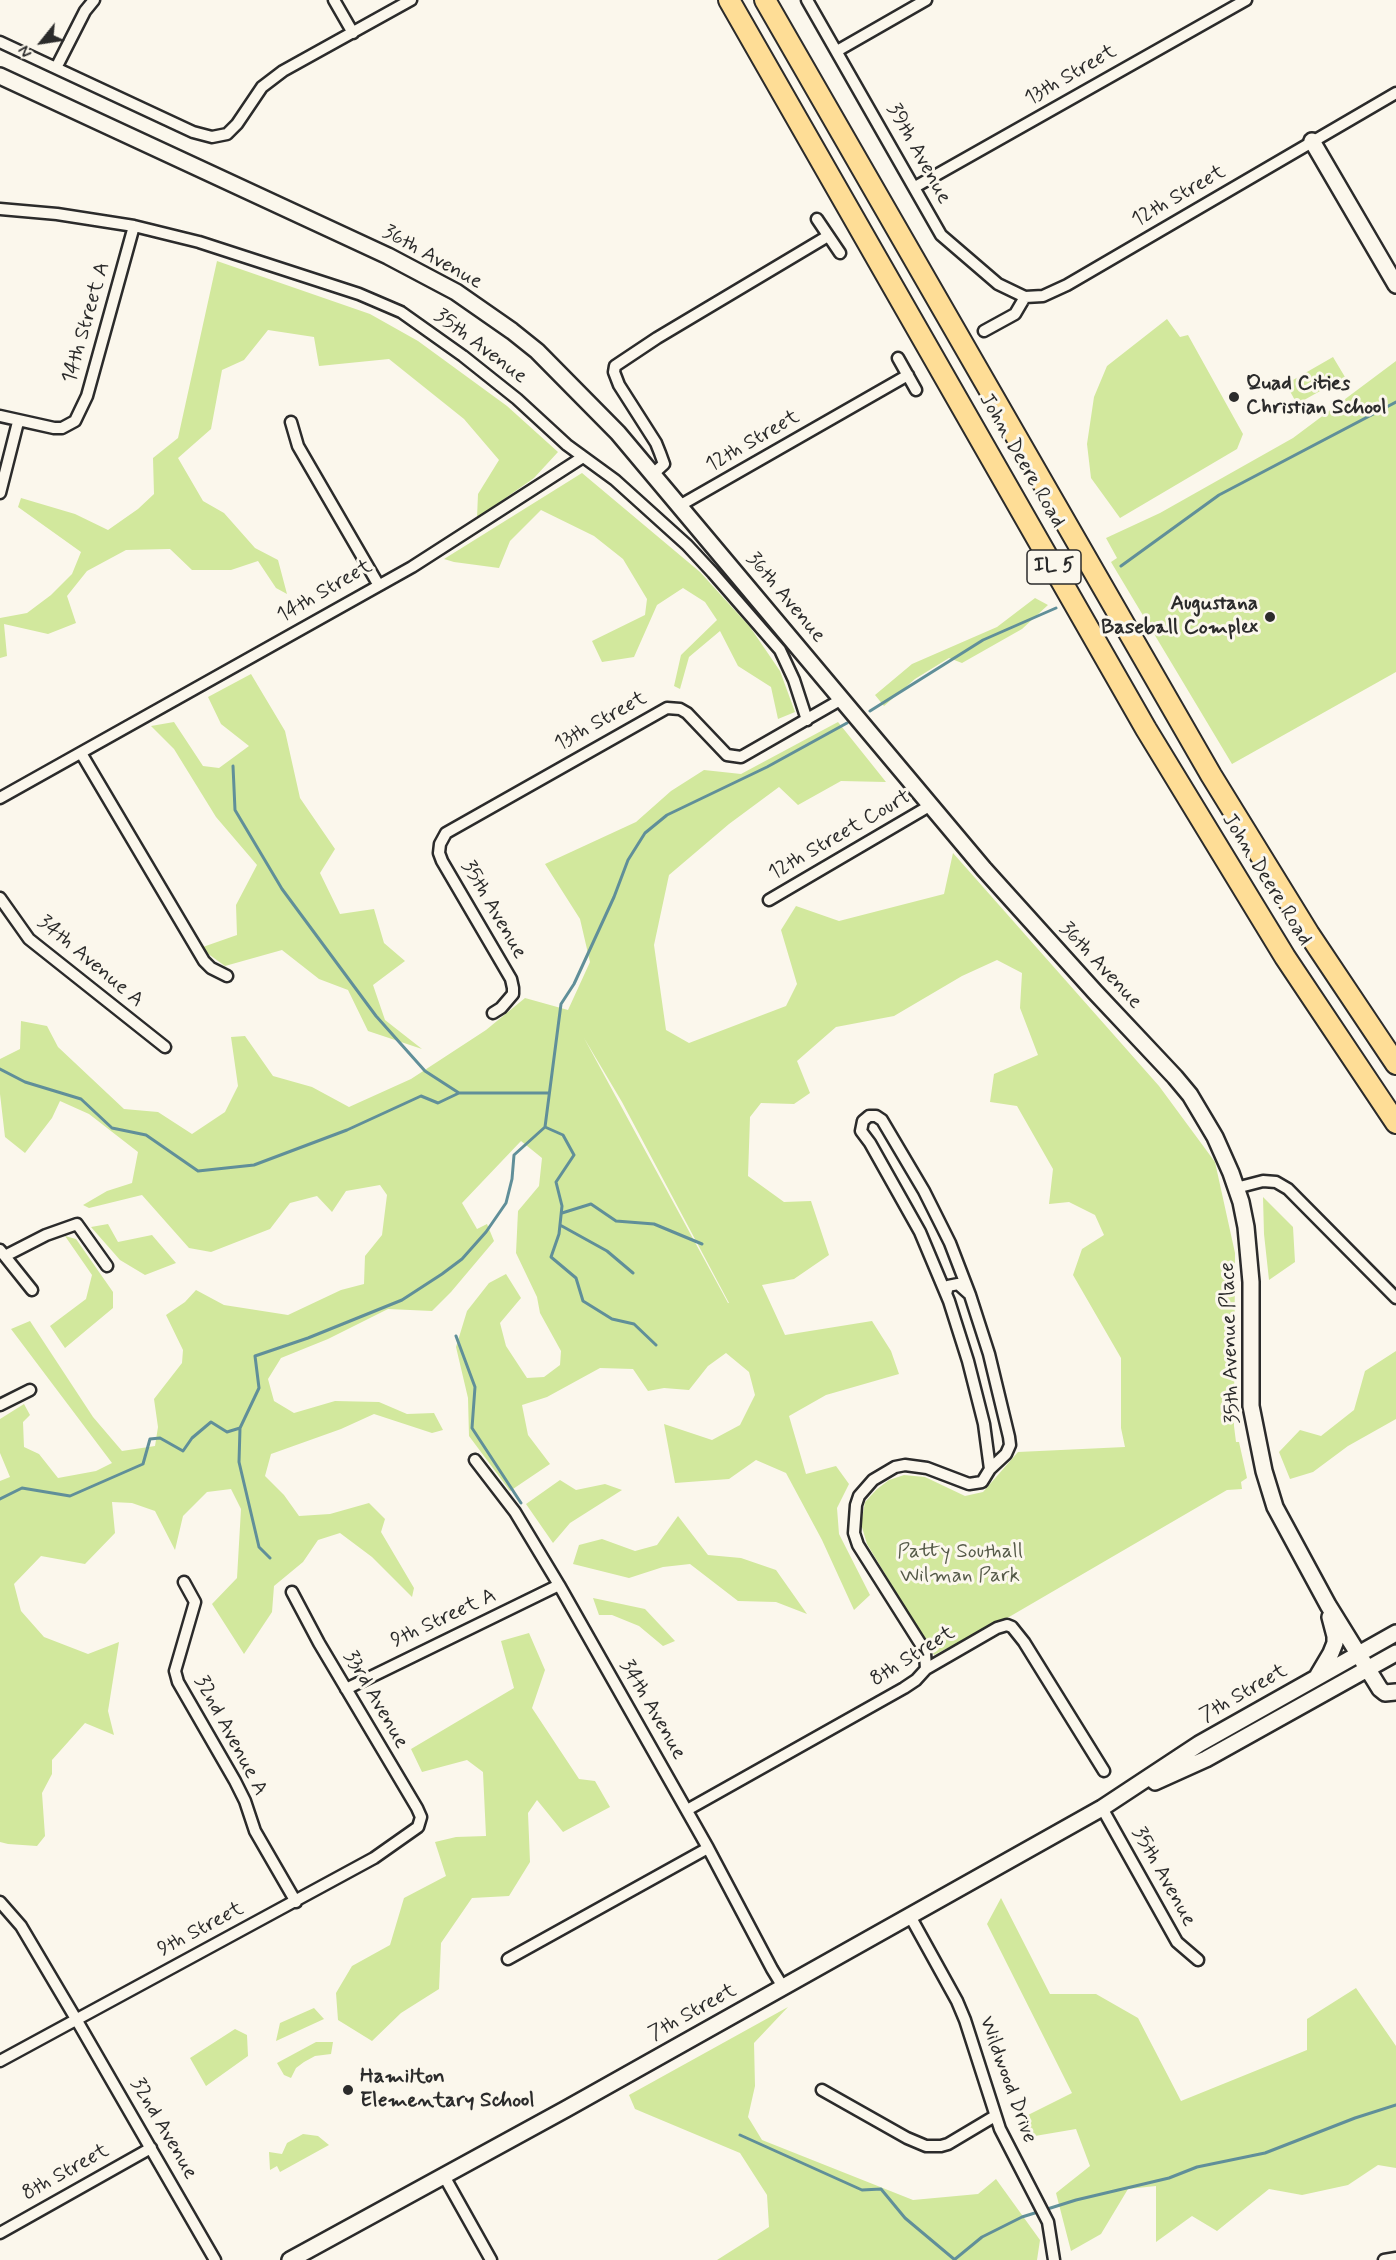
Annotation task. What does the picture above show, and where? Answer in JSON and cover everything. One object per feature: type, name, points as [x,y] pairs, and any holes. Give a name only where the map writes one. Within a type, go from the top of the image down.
[{"type":"highway","name":"John Deere Road","points":[[729,0],[1146,729],[1285,957],[1396,1123]]},
{"type":"highway","name":"John Deere Road","points":[[765,0],[1211,775],[1309,934],[1396,1064]]},
{"type":"street","points":[[56,68],[85,10],[94,0]]},
{"type":"street","points":[[334,0],[353,33]]},
{"type":"street","points":[[0,42],[193,132],[206,137],[221,136],[227,134],[237,124],[262,87],[282,71],[411,0]]},
{"type":"street","name":"39th Avenue","points":[[807,0],[941,235],[998,284],[1025,297]]},
{"type":"street","points":[[837,51],[926,0]]},
{"type":"street","name":"13th Street","points":[[915,187],[1246,0]]},
{"type":"street","name":"36th Avenue","points":[[0,76],[334,230],[456,292],[512,330],[549,363],[602,416],[653,474],[1024,914],[1175,1077],[1200,1110],[1215,1137],[1236,1188]]},
{"type":"street","name":"12th Street","points":[[1025,297],[1043,296],[1067,285],[1396,93]]},
{"type":"street","points":[[1312,141],[1394,278]]},
{"type":"street","name":"35th Avenue","points":[[0,208],[134,226],[210,246],[359,294],[401,312],[463,356],[517,399],[583,458],[615,480],[687,545],[770,639],[788,664],[807,720]]},
{"type":"street","points":[[818,219],[840,253]]},
{"type":"street","name":"14th Street A","points":[[18,422],[54,428],[68,426],[80,413],[87,396],[134,226]]},
{"type":"street","points":[[653,474],[664,464],[656,443],[619,385],[614,372],[615,366],[627,356],[828,236]]},
{"type":"street","points":[[984,331],[1015,314],[1025,297]]},
{"type":"street","points":[[898,358],[916,390]]},
{"type":"street","name":"12th Street","points":[[680,506],[908,375]]},
{"type":"street","points":[[0,416],[18,422],[0,493]]},
{"type":"street","points":[[291,422],[298,446],[378,584]]},
{"type":"street","name":"14th Street","points":[[0,798],[412,567],[583,458]]},
{"type":"street","name":"13th Street","points":[[440,844],[446,832],[452,828],[668,708],[680,709],[687,713],[727,755],[741,757],[842,699]]},
{"type":"street","points":[[81,753],[204,961],[211,968],[227,976]]},
{"type":"street","name":"12th Street Court","points":[[769,900],[931,805]]},
{"type":"street","name":"35th Avenue","points":[[440,844],[439,854],[442,861],[511,979],[513,994],[501,1008],[492,1013]]},
{"type":"street","name":"34th Avenue A","points":[[0,898],[29,939],[165,1047]]},
{"type":"street","points":[[926,1669],[925,1653],[920,1643],[858,1545],[854,1533],[859,1496],[873,1480],[895,1467],[915,1465],[969,1484],[982,1482],[990,1469],[1006,1454],[1010,1437],[989,1354],[970,1295],[950,1244],[924,1191],[882,1120],[876,1116],[869,1116],[861,1124],[861,1131],[920,1232],[946,1294],[984,1424],[990,1469]]},
{"type":"street","points":[[1236,1188],[1263,1181],[1276,1182],[1288,1189],[1396,1298]]},
{"type":"street","name":"35th Avenue Place","points":[[1236,1188],[1246,1227],[1249,1255],[1251,1406],[1257,1440],[1275,1507],[1328,1605],[1380,1689],[1385,1693],[1396,1692]]},
{"type":"street","points":[[32,1290],[2,1253],[77,1224],[107,1266]]},
{"type":"street","points":[[946,1294],[948,1286],[958,1284],[970,1295]]},
{"type":"street","points":[[0,1405],[30,1390]]},
{"type":"street","name":"34th Avenue","points":[[475,1460],[515,1512],[559,1585],[687,1810],[783,1987]]},
{"type":"street","name":"32nd Avenue A","points":[[184,1582],[195,1602],[175,1671],[178,1682],[235,1780],[255,1831],[296,1902]]},
{"type":"street","name":"9th Street A","points":[[346,1689],[559,1585]]},
{"type":"street","name":"33rd Avenue","points":[[292,1592],[346,1689],[417,1808],[421,1817],[418,1827]]},
{"type":"street","points":[[1317,1677],[1335,1643],[1328,1605]]},
{"type":"street","name":"8th Street","points":[[687,1810],[904,1688],[926,1669],[997,1628],[1007,1625],[1012,1627],[1024,1642],[1104,1771]]},
{"type":"street","name":"7th Street","points":[[290,2260],[1102,1808],[1199,1744],[1396,1633]]},
{"type":"street","name":"7th Street","points":[[1116,1800],[1203,1761],[1396,1653]]},
{"type":"street","name":"35th Avenue","points":[[1102,1808],[1176,1942],[1198,1960]]},
{"type":"street","name":"9th Street","points":[[0,2061],[296,1902],[374,1858],[418,1827]]},
{"type":"street","points":[[508,1959],[708,1848]]},
{"type":"street","name":"32nd Avenue","points":[[0,1902],[21,1926],[215,2260]]},
{"type":"street","name":"Wildwood Drive","points":[[910,1916],[957,2001],[965,2020],[995,2116],[1011,2154],[1048,2222],[1052,2233],[1054,2260]]},
{"type":"street","points":[[822,2090],[907,2138],[926,2146],[948,2144],[995,2116]]},
{"type":"street","name":"8th Street","points":[[0,2233],[151,2148]]},
{"type":"street","points":[[444,2176],[491,2260]]},
{"type":"street","points":[[1384,2260],[1396,2258]]},
{"type":"green space","points":[[217,261],[370,314],[418,341],[507,406],[558,452],[534,478],[477,518],[478,494],[499,460],[464,419],[389,359],[319,366],[314,337],[268,330],[244,360],[222,370],[211,429],[178,458],[203,501],[224,513],[255,548],[278,560],[287,594],[276,588],[258,561],[231,570],[192,570],[170,549],[126,550],[87,571],[67,596],[76,623],[48,634],[4,624],[7,656],[0,658],[0,618],[27,613],[51,595],[72,574],[81,552],[18,507],[21,498],[75,514],[108,530],[138,509],[154,494],[153,458],[178,438]]},
{"type":"green space","points":[[1167,319],[1180,337],[1188,335],[1243,434],[1237,449],[1120,518],[1091,478],[1087,444],[1094,397],[1107,366]]},
{"type":"green space","points":[[1333,357],[1345,377],[1297,404],[1286,384]]},
{"type":"green space","name":"Augustana Baseball Complex","points":[[1396,361],[1396,672],[1232,764],[1111,562],[1117,558],[1106,538],[1160,513],[1293,438]]},
{"type":"green space","points":[[582,473],[700,572],[750,627],[780,671],[795,712],[778,719],[771,687],[738,666],[720,631],[689,657],[680,689],[674,686],[681,655],[717,620],[705,602],[683,588],[657,605],[634,657],[602,662],[592,641],[645,615],[647,599],[623,559],[594,536],[541,510],[510,541],[499,568],[444,559]]},
{"type":"green space","points":[[1035,598],[1048,605],[1022,629],[962,663],[949,658],[915,679],[884,706],[875,695],[912,664],[997,627]]},
{"type":"green space","points":[[251,674],[285,731],[300,798],[335,849],[320,873],[340,914],[374,909],[384,943],[405,961],[373,985],[385,1020],[422,1049],[368,1031],[348,990],[319,979],[282,950],[225,966],[200,948],[237,935],[236,905],[257,865],[216,817],[174,749],[151,726],[174,722],[203,766],[219,768],[249,746],[221,724],[208,697]]},
{"type":"green space","name":"Patty Southall Wilman Park","points":[[838,722],[886,782],[841,781],[798,805],[779,787],[729,824],[669,875],[654,945],[666,1030],[689,1043],[786,1006],[797,984],[781,930],[796,906],[839,921],[944,894],[953,853],[1159,1086],[1215,1162],[1235,1253],[1234,1426],[1236,1442],[1239,1442],[1247,1478],[1241,1482],[1242,1489],[1227,1490],[1009,1617],[934,1655],[867,1544],[861,1524],[865,1502],[889,1480],[904,1475],[925,1477],[965,1496],[983,1492],[1018,1452],[1125,1447],[1121,1428],[1121,1358],[1073,1275],[1082,1249],[1104,1235],[1095,1215],[1069,1202],[1049,1204],[1053,1169],[1017,1106],[990,1102],[994,1074],[1038,1055],[1020,1008],[1022,973],[997,960],[962,976],[894,1016],[836,1027],[797,1061],[810,1093],[794,1104],[761,1103],[750,1117],[748,1176],[784,1202],[811,1201],[829,1255],[794,1279],[762,1285],[785,1335],[872,1321],[891,1351],[899,1374],[826,1395],[789,1416],[806,1474],[836,1466],[849,1484],[837,1508],[839,1534],[870,1595],[854,1610],[822,1540],[786,1473],[756,1460],[729,1479],[675,1483],[664,1424],[712,1440],[740,1425],[755,1395],[749,1372],[726,1353],[708,1366],[689,1390],[664,1388],[648,1391],[633,1369],[600,1368],[547,1397],[522,1405],[528,1435],[550,1464],[510,1491],[469,1436],[468,1398],[456,1347],[467,1311],[489,1283],[506,1274],[521,1298],[500,1323],[506,1346],[527,1378],[544,1377],[560,1365],[561,1351],[540,1313],[537,1297],[516,1253],[518,1211],[539,1186],[542,1158],[521,1141],[462,1203],[477,1229],[487,1224],[494,1241],[432,1311],[388,1309],[328,1339],[281,1358],[268,1379],[274,1401],[294,1413],[335,1401],[379,1402],[407,1414],[434,1413],[443,1430],[432,1433],[374,1414],[341,1429],[271,1454],[265,1476],[284,1495],[299,1516],[330,1514],[369,1503],[385,1519],[381,1532],[414,1588],[412,1597],[372,1557],[340,1533],[318,1540],[303,1562],[274,1586],[272,1612],[244,1654],[212,1604],[237,1578],[241,1509],[231,1489],[207,1492],[183,1516],[175,1550],[155,1511],[132,1503],[112,1502],[115,1533],[85,1564],[41,1556],[14,1584],[21,1611],[44,1637],[88,1654],[119,1642],[108,1711],[114,1735],[85,1723],[52,1760],[52,1774],[42,1793],[45,1836],[37,1846],[0,1842],[0,1481],[10,1477],[0,1453],[0,1419],[24,1404],[30,1415],[23,1422],[24,1447],[39,1454],[58,1478],[96,1471],[112,1463],[11,1329],[30,1321],[93,1417],[122,1451],[155,1446],[158,1427],[154,1399],[182,1363],[183,1350],[166,1315],[185,1302],[196,1290],[224,1305],[288,1315],[341,1290],[364,1284],[365,1256],[382,1235],[387,1195],[380,1185],[346,1191],[332,1212],[317,1196],[290,1203],[270,1229],[211,1252],[189,1248],[142,1195],[89,1208],[83,1205],[107,1191],[132,1183],[138,1152],[89,1114],[60,1101],[52,1118],[25,1153],[5,1137],[0,1094],[0,1059],[20,1049],[21,1021],[47,1026],[58,1047],[124,1109],[158,1112],[192,1134],[225,1112],[238,1086],[231,1037],[245,1036],[273,1076],[312,1087],[349,1107],[411,1079],[486,1030],[525,998],[568,1010],[590,962],[580,919],[545,864],[636,822],[671,791],[704,770],[741,774]],"holes":[[[584,1038],[622,1102],[729,1303]]]},
{"type":"green space","points":[[1263,1197],[1293,1227],[1295,1262],[1269,1280],[1264,1234]]},
{"type":"green space","points":[[108,1224],[118,1242],[152,1235],[176,1263],[145,1275],[120,1260],[91,1227]]},
{"type":"green space","points":[[65,1236],[76,1239],[113,1292],[113,1308],[65,1348],[50,1326],[86,1299],[92,1275]]},
{"type":"green space","points":[[1396,1351],[1396,1419],[1348,1446],[1313,1472],[1290,1479],[1279,1452],[1300,1430],[1321,1436],[1354,1410],[1365,1371]]},
{"type":"green space","points":[[560,1480],[576,1490],[605,1484],[622,1490],[570,1523],[553,1543],[526,1504]]},
{"type":"green space","points":[[678,1516],[708,1555],[741,1558],[776,1570],[807,1614],[776,1602],[738,1601],[690,1564],[663,1567],[629,1578],[573,1564],[579,1545],[602,1539],[635,1551],[657,1545]]},
{"type":"green space","points":[[593,1598],[645,1609],[675,1641],[663,1646],[639,1626],[612,1615],[599,1615]]},
{"type":"green space","points":[[529,1633],[545,1670],[532,1708],[579,1779],[595,1781],[610,1807],[563,1832],[537,1800],[528,1813],[530,1862],[509,1896],[472,1898],[441,1943],[439,1989],[401,2013],[372,2041],[338,2020],[336,1993],[352,1966],[390,1945],[404,1898],[446,1876],[435,1842],[456,1837],[486,1836],[483,1772],[467,1760],[422,1772],[411,1749],[514,1688],[501,1641]]},
{"type":"green space","points":[[1001,1898],[1050,1994],[1096,1994],[1138,2018],[1181,2101],[1307,2050],[1307,2019],[1356,1988],[1396,2046],[1396,2168],[1378,2165],[1348,2185],[1302,2195],[1269,2189],[1217,2231],[1192,2216],[1156,2242],[1156,2186],[1128,2189],[1101,2234],[1071,2251],[1056,2193],[1090,2166],[1076,2129],[1029,2137],[1020,2119],[1072,2093],[987,1924]]},
{"type":"green space","points":[[788,2007],[754,2043],[755,2086],[748,2117],[762,2140],[913,2200],[978,2194],[996,2179],[1040,2240],[1037,2260],[717,2260],[769,2227],[767,2195],[740,2153],[635,2109],[629,2095]]},
{"type":"green space","points":[[314,2008],[324,2019],[276,2041],[280,2023]]},
{"type":"green space","points":[[235,2029],[247,2035],[248,2056],[206,2086],[190,2058]]},
{"type":"green space","points":[[316,2042],[333,2042],[331,2054],[315,2056],[304,2062],[296,2068],[291,2078],[284,2075],[277,2063]]},
{"type":"green space","points":[[303,2134],[318,2136],[329,2145],[280,2172],[277,2166],[270,2170],[269,2152],[282,2154],[287,2143]]},
{"type":"waterway","points":[[1121,566],[1219,495],[1396,402]]},
{"type":"waterway","points":[[870,711],[983,640],[1056,608]]},
{"type":"waterway","points":[[0,1499],[22,1488],[70,1496],[143,1464],[150,1439],[160,1438],[183,1451],[192,1438],[211,1422],[227,1432],[240,1428],[259,1388],[255,1356],[308,1338],[402,1300],[462,1259],[486,1232],[506,1203],[512,1179],[514,1155],[545,1127],[561,1004],[574,984],[614,897],[628,860],[645,833],[667,815],[767,767],[847,723]]},
{"type":"waterway","points":[[233,766],[235,810],[282,889],[376,1016],[425,1071],[459,1093],[549,1093]]},
{"type":"waterway","points":[[0,1069],[25,1082],[81,1099],[112,1128],[146,1135],[198,1171],[254,1165],[347,1130],[421,1096],[438,1103],[459,1093]]},
{"type":"waterway","points":[[545,1127],[563,1135],[574,1155],[556,1182],[562,1206],[559,1234],[551,1257],[576,1278],[583,1301],[612,1319],[634,1324],[656,1345]]},
{"type":"waterway","points":[[562,1213],[591,1204],[616,1221],[654,1224],[702,1244]]},
{"type":"waterway","points":[[560,1225],[607,1251],[633,1273]]},
{"type":"waterway","points":[[456,1336],[475,1387],[472,1428],[521,1503]]},
{"type":"waterway","points":[[240,1428],[239,1462],[259,1547],[270,1558]]},
{"type":"waterway","points":[[954,2260],[982,2237],[1022,2217],[1076,2200],[1169,2178],[1197,2167],[1265,2153],[1355,2118],[1396,2105]]},
{"type":"waterway","points":[[740,2135],[862,2190],[881,2189],[905,2218],[955,2260]]},
{"type":"place","name":"Quad Cities Christian School","points":[[1234,397]]},
{"type":"place","name":"Augustana Baseball Complex","points":[[1270,617]]},
{"type":"place","name":"Hamilton Elementary School","points":[[348,2090]]}]
